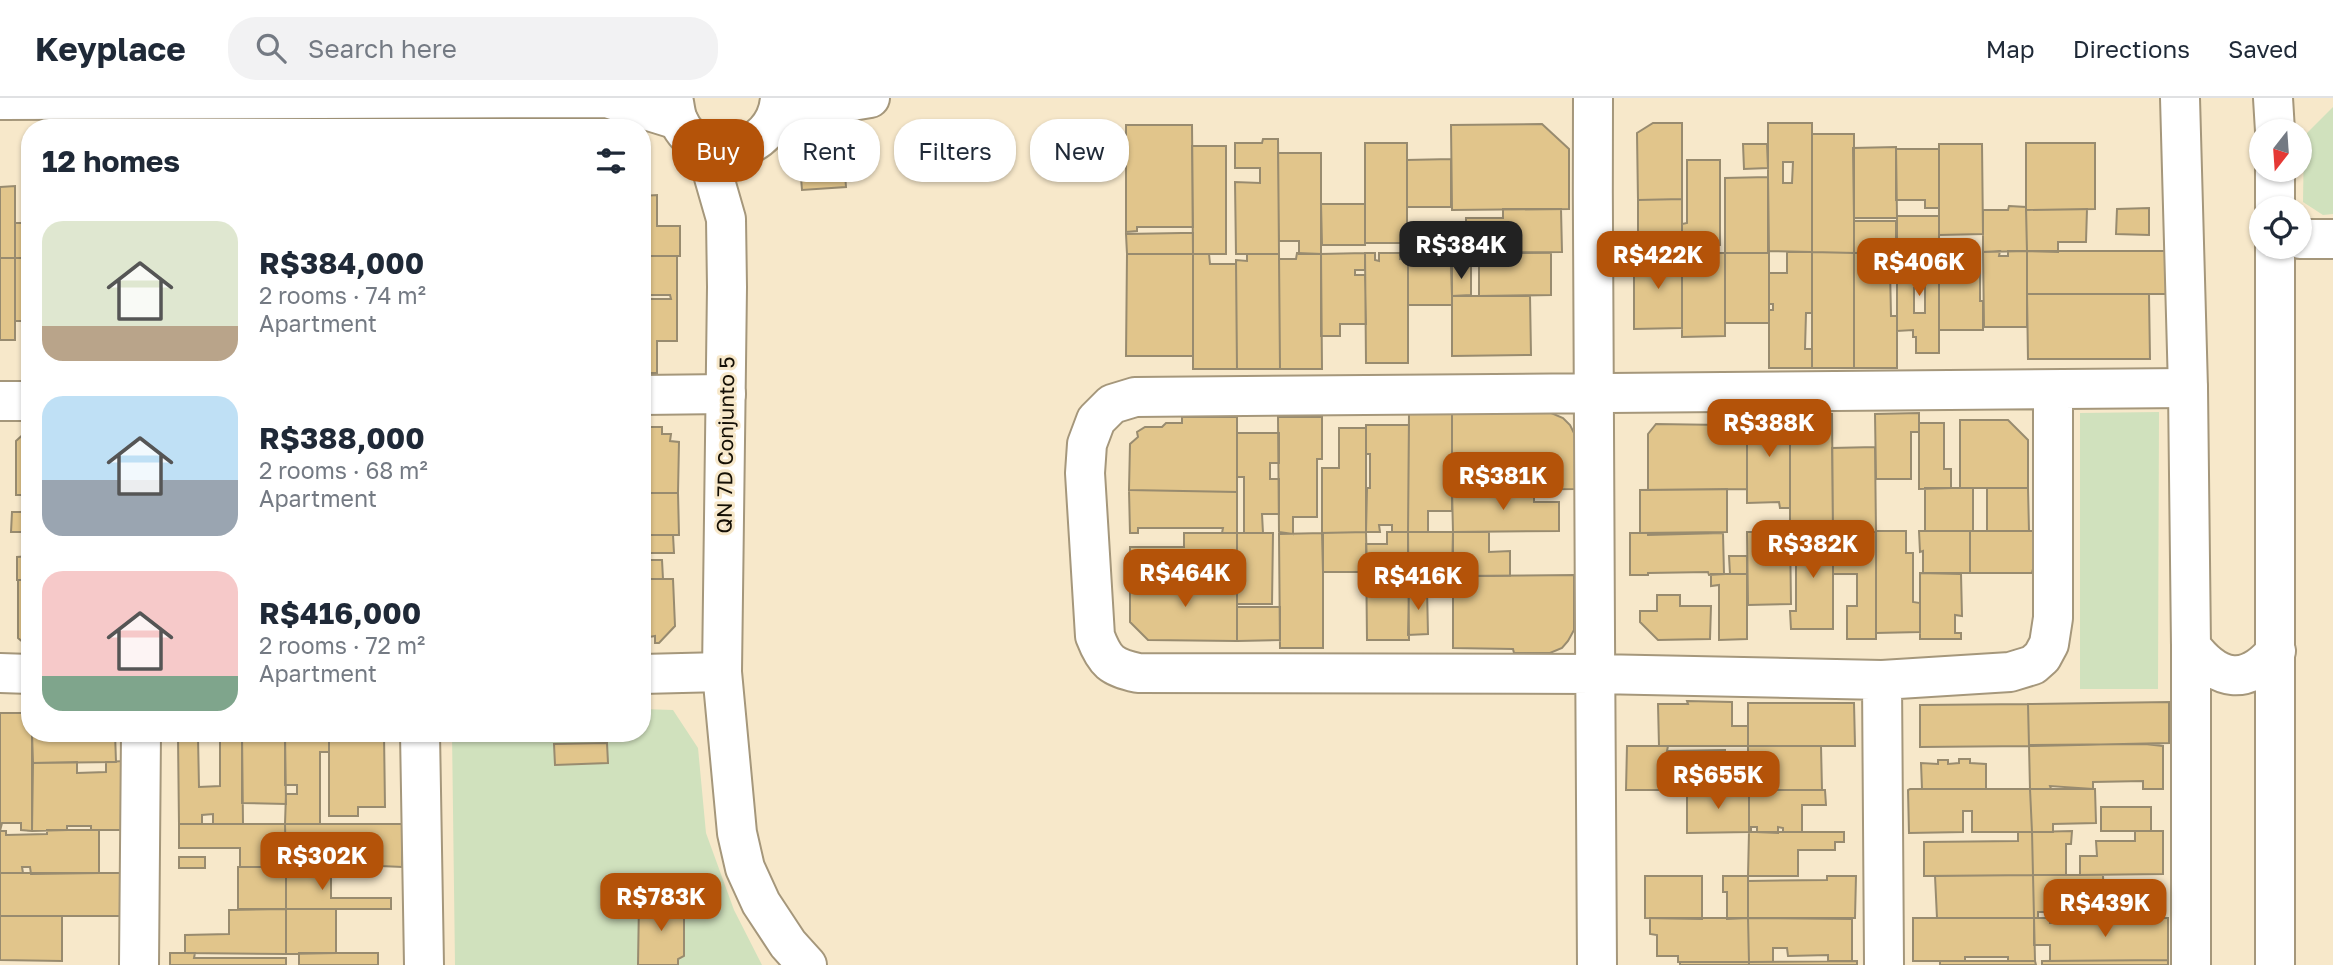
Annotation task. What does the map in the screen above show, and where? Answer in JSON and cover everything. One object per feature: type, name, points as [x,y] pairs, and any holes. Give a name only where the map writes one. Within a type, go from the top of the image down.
[{"type":"street","points":[[0,100],[607,98],[675,109]]},
{"type":"street","points":[[764,135],[779,105],[870,98]]},
{"type":"street","points":[[1593,98],[1592,394],[1597,965]]},
{"type":"street","points":[[2180,98],[2188,388],[2191,965]]},
{"type":"street","points":[[2273,98],[2274,119]]},
{"type":"street","name":"QN 7D Conjunto 5","points":[[715,182],[726,219],[722,672],[737,833],[745,868],[761,903],[788,944],[807,965]]},
{"type":"street","name":"QN 7D Conjunto 5","points":[[726,219],[737,182]]},
{"type":"street","points":[[2312,239],[2333,239]]},
{"type":"street","points":[[2275,259],[2275,965]]},
{"type":"street","points":[[2053,390],[2053,618],[2049,644],[2042,657],[2033,665],[2010,672],[1882,680],[1596,674],[1138,673],[1120,669],[1103,657],[1096,636],[1085,472],[1087,444],[1096,420],[1112,404],[1135,397],[2188,388]]},
{"type":"street","points":[[651,395],[726,394]]},
{"type":"street","points":[[0,401],[21,401]]},
{"type":"street","points":[[2191,646],[2204,663],[2216,671],[2237,675],[2253,672],[2264,666],[2276,651]]},
{"type":"street","points":[[651,674],[722,672]]},
{"type":"street","points":[[0,673],[21,674]]},
{"type":"street","points":[[1882,680],[1884,965]]},
{"type":"street","points":[[139,965],[141,742]]},
{"type":"street","points":[[419,742],[424,965]]},
{"type":"green space","points":[[2333,107],[2333,214],[2323,215],[2312,208],[2312,196],[2303,196],[2303,182],[2312,182],[2312,128]]},
{"type":"green space","points":[[2159,412],[2158,689],[2080,689],[2080,413]]},
{"type":"green space","points":[[651,709],[673,710],[698,748],[706,833],[734,910],[762,965],[455,965],[452,742],[651,742]]},
{"type":"building","points":[[1653,123],[1682,123],[1682,199],[1638,200],[1637,133]]},
{"type":"building","points":[[1768,123],[1812,123],[1812,252],[1768,251]],"holes":[[[1783,162],[1793,162],[1792,183],[1783,183]]]},
{"type":"building","points":[[1542,124],[1569,149],[1569,209],[1452,210],[1451,125]]},
{"type":"building","points":[[1129,125],[1192,125],[1193,227],[1137,227],[1137,231],[1126,232]]},
{"type":"building","points":[[1812,134],[1854,134],[1854,253],[1812,252]]},
{"type":"building","points":[[1263,139],[1278,139],[1279,254],[1236,254],[1235,182],[1260,183],[1260,168],[1235,168],[1235,143],[1262,143]]},
{"type":"building","points":[[1365,143],[1407,143],[1407,243],[1365,243]]},
{"type":"building","points":[[2026,143],[2095,143],[2095,209],[2026,210]]},
{"type":"building","points":[[1743,144],[1767,144],[1768,168],[1744,169]]},
{"type":"building","points":[[1939,144],[1982,144],[1983,234],[1939,235]]},
{"type":"building","points":[[1192,146],[1226,146],[1226,254],[1193,254]]},
{"type":"building","points":[[1896,147],[1897,218],[1854,218],[1853,148]]},
{"type":"building","points":[[1896,149],[1939,149],[1939,208],[1925,208],[1925,200],[1896,200]]},
{"type":"building","points":[[1278,153],[1321,153],[1321,254],[1299,254],[1299,241],[1279,241]]},
{"type":"building","points":[[1451,159],[1451,207],[1407,207],[1407,160]]},
{"type":"building","points":[[1687,160],[1720,160],[1720,245],[1682,245],[1682,224],[1687,223]]},
{"type":"building","points":[[1768,177],[1769,253],[1725,253],[1725,178]]},
{"type":"building","points":[[801,182],[846,182],[846,187],[802,190]]},
{"type":"building","points":[[15,186],[15,258],[0,258],[0,187]]},
{"type":"building","points":[[651,195],[657,195],[657,226],[680,226],[680,256],[651,256]]},
{"type":"building","points":[[1682,199],[1682,253],[1638,253],[1638,200]]},
{"type":"building","points":[[1321,204],[1365,204],[1365,245],[1322,245]]},
{"type":"building","points":[[2009,206],[2026,207],[2027,251],[1983,252],[1983,210],[2008,210]]},
{"type":"building","points":[[2149,208],[2149,235],[2116,234],[2117,209]]},
{"type":"building","points":[[1503,209],[1561,209],[1562,252],[1452,253],[1452,226],[1466,226],[1466,218],[1503,218]]},
{"type":"building","points":[[2087,209],[2086,242],[2058,242],[2058,252],[2027,251],[2026,210]]},
{"type":"building","points":[[1897,216],[1939,216],[1939,251],[1897,251]]},
{"type":"building","points":[[1854,221],[1896,221],[1896,252],[1854,253]]},
{"type":"building","points":[[15,223],[21,223],[21,258],[15,258]]},
{"type":"building","points":[[1193,233],[1193,254],[1127,254],[1126,234]]},
{"type":"building","points":[[1897,251],[1939,251],[1939,353],[1916,353],[1913,330],[1897,331]],"holes":[[[1925,287],[1925,313],[1914,313],[1914,288]]]},
{"type":"building","points":[[2000,251],[1999,256],[2008,256],[2008,251],[2027,251],[2027,327],[1984,327],[1983,252]]},
{"type":"building","points":[[2027,251],[2167,251],[2168,294],[2027,294]]},
{"type":"building","points":[[1787,252],[1812,252],[1812,313],[1806,313],[1805,349],[1812,349],[1812,368],[1769,368],[1769,310],[1773,310],[1773,304],[1769,304],[1769,273],[1787,273]]},
{"type":"building","points":[[1812,252],[1854,253],[1854,368],[1812,368]]},
{"type":"building","points":[[1896,252],[1896,269],[1890,269],[1891,316],[1897,316],[1897,368],[1854,368],[1854,253]]},
{"type":"building","points":[[1297,253],[1321,254],[1322,369],[1280,369],[1279,259],[1296,259]]},
{"type":"building","points":[[1365,253],[1365,270],[1355,270],[1355,275],[1365,275],[1366,324],[1340,324],[1340,336],[1321,336],[1321,254]]},
{"type":"building","points":[[1365,253],[1375,253],[1375,260],[1379,261],[1379,253],[1400,253],[1400,259],[1408,259],[1408,363],[1366,363]]},
{"type":"building","points":[[1408,253],[1423,253],[1423,262],[1428,262],[1428,253],[1452,253],[1452,305],[1408,305]]},
{"type":"building","points":[[1499,253],[1551,253],[1551,295],[1479,296],[1479,259],[1499,259]]},
{"type":"building","points":[[1634,253],[1682,253],[1682,328],[1634,329]]},
{"type":"building","points":[[1682,253],[1725,253],[1725,336],[1682,337]]},
{"type":"building","points":[[1725,253],[1769,253],[1769,323],[1725,323]]},
{"type":"building","points":[[1127,254],[1193,254],[1193,356],[1126,356]]},
{"type":"building","points":[[1193,254],[1209,254],[1210,264],[1236,264],[1237,369],[1193,369]]},
{"type":"building","points":[[1247,254],[1279,254],[1280,369],[1237,369],[1236,260],[1247,261]]},
{"type":"building","points":[[651,256],[677,256],[677,341],[657,341],[657,373],[651,373],[651,299],[671,299],[670,295],[651,295]]},
{"type":"building","points":[[0,258],[15,258],[15,340],[0,340]]},
{"type":"building","points":[[15,258],[21,258],[21,321],[15,321]]},
{"type":"building","points":[[1939,258],[1980,258],[1983,330],[1939,330]]},
{"type":"building","points":[[1451,266],[1471,266],[1471,295],[1452,296]]},
{"type":"building","points":[[2027,294],[2149,294],[2150,359],[2028,359]]},
{"type":"building","points":[[1452,296],[1530,296],[1531,355],[1452,356]]},
{"type":"building","points":[[1452,412],[1549,412],[1563,418],[1575,435],[1575,489],[1452,490]]},
{"type":"building","points":[[1919,413],[1919,432],[1911,432],[1911,479],[1876,479],[1875,414]]},
{"type":"building","points":[[1409,414],[1452,414],[1452,511],[1428,511],[1428,532],[1408,532]]},
{"type":"building","points":[[1723,414],[1747,414],[1747,489],[1648,490],[1648,434],[1656,424],[1723,425]]},
{"type":"building","points":[[1747,414],[1790,414],[1790,508],[1780,508],[1779,502],[1747,503]]},
{"type":"building","points":[[1790,414],[1832,414],[1833,531],[1790,532]]},
{"type":"building","points":[[1182,417],[1237,417],[1237,492],[1129,490],[1130,444],[1138,437],[1137,432],[1145,427],[1182,423]]},
{"type":"building","points":[[1278,417],[1322,417],[1322,459],[1317,459],[1317,517],[1293,517],[1293,534],[1279,532]]},
{"type":"building","points":[[1960,420],[2008,420],[2028,440],[2028,488],[1960,488]]},
{"type":"building","points":[[1919,423],[1944,423],[1944,469],[1951,469],[1951,488],[1919,489]]},
{"type":"building","points":[[1366,425],[1409,425],[1408,532],[1392,532],[1392,525],[1379,525],[1380,532],[1366,532],[1370,454],[1366,454]]},
{"type":"building","points":[[651,427],[662,427],[662,434],[671,434],[670,441],[679,442],[678,493],[651,493]]},
{"type":"building","points":[[1339,428],[1366,428],[1366,532],[1322,533],[1322,468],[1339,468]]},
{"type":"building","points":[[1237,433],[1279,433],[1279,463],[1270,463],[1270,479],[1279,479],[1279,514],[1262,514],[1263,533],[1244,533],[1244,477],[1237,477]]},
{"type":"building","points":[[21,436],[21,495],[16,495],[16,441]]},
{"type":"building","points":[[1875,447],[1876,532],[1833,532],[1832,448]]},
{"type":"building","points":[[1925,488],[1973,488],[1973,531],[1925,531]]},
{"type":"building","points":[[1987,488],[2028,488],[2029,531],[1987,531]]},
{"type":"building","points":[[1534,489],[1534,502],[1559,502],[1559,531],[1453,532],[1452,490]]},
{"type":"building","points":[[1727,489],[1727,532],[1640,533],[1640,490]]},
{"type":"building","points":[[1129,490],[1237,492],[1237,533],[1222,533],[1223,528],[1138,528],[1138,533],[1130,533]]},
{"type":"building","points":[[651,493],[678,493],[679,535],[651,535]]},
{"type":"building","points":[[12,512],[21,512],[21,532],[11,532]]},
{"type":"building","points":[[1833,531],[1833,629],[1791,629],[1790,611],[1796,611],[1796,559],[1790,559],[1790,532]]},
{"type":"building","points":[[1876,531],[1906,531],[1906,553],[1913,553],[1913,602],[1920,603],[1920,632],[1876,633]]},
{"type":"building","points":[[1919,531],[1970,531],[1970,573],[1923,573]]},
{"type":"building","points":[[1970,531],[2039,531],[2038,569],[2033,569],[2032,573],[1970,573]]},
{"type":"building","points":[[1366,532],[1367,572],[1323,572],[1322,533]]},
{"type":"building","points":[[1387,532],[1408,532],[1409,640],[1367,640],[1366,544],[1387,544]]},
{"type":"building","points":[[1408,532],[1453,532],[1452,575],[1408,576]]},
{"type":"building","points":[[1453,532],[1489,532],[1489,552],[1510,551],[1510,576],[1453,576]]},
{"type":"building","points":[[1747,532],[1790,532],[1791,604],[1748,605]]},
{"type":"building","points":[[1833,532],[1876,532],[1876,639],[1847,639],[1847,606],[1857,606],[1857,574],[1833,574]]},
{"type":"building","points":[[1184,533],[1237,533],[1237,576],[1191,576],[1191,564],[1186,564],[1186,577],[1130,577],[1130,547],[1184,547]]},
{"type":"building","points":[[1237,533],[1273,533],[1272,604],[1237,604]]},
{"type":"building","points":[[1323,533],[1323,648],[1280,648],[1279,534]]},
{"type":"building","points":[[1630,533],[1723,533],[1724,574],[1709,575],[1708,572],[1630,575]]},
{"type":"building","points":[[651,535],[673,535],[674,553],[651,553]]},
{"type":"building","points":[[1729,556],[1747,556],[1747,574],[1730,574]]},
{"type":"building","points":[[17,557],[21,557],[21,580],[17,580]]},
{"type":"building","points":[[651,560],[662,560],[663,579],[651,579]]},
{"type":"building","points":[[1920,573],[1961,574],[1962,616],[1955,615],[1955,633],[1961,633],[1961,639],[1920,639]]},
{"type":"building","points":[[1711,574],[1747,574],[1747,639],[1719,640],[1719,585],[1711,586]]},
{"type":"building","points":[[1574,575],[1574,630],[1562,648],[1550,653],[1514,653],[1513,649],[1453,648],[1453,576]]},
{"type":"building","points":[[1191,576],[1237,576],[1237,641],[1148,640],[1130,622],[1130,577],[1159,577],[1159,585],[1191,585]]},
{"type":"building","points":[[651,579],[673,579],[675,626],[659,643],[655,643],[655,636],[651,637]]},
{"type":"building","points":[[18,580],[21,580],[21,640],[18,638]]},
{"type":"building","points":[[1409,588],[1427,588],[1428,634],[1408,635]]},
{"type":"building","points":[[1657,595],[1680,595],[1680,606],[1711,606],[1710,639],[1658,640],[1640,622],[1640,611],[1657,611]]},
{"type":"building","points":[[1237,607],[1280,607],[1280,640],[1237,641]]},
{"type":"building","points":[[1687,701],[1732,702],[1732,726],[1748,726],[1748,746],[1659,746],[1658,704],[1688,704]]},
{"type":"building","points":[[2169,702],[2169,743],[2029,746],[2028,704]]},
{"type":"building","points":[[1748,703],[1854,703],[1855,746],[1748,746]]},
{"type":"building","points":[[2028,704],[2029,746],[1920,747],[1920,705]]},
{"type":"building","points":[[0,713],[21,713],[21,742],[32,742],[32,831],[21,830],[21,823],[2,823],[0,831]]},
{"type":"building","points":[[32,742],[115,742],[116,762],[33,763]]},
{"type":"building","points":[[178,742],[198,742],[199,787],[220,786],[220,742],[242,742],[243,824],[213,824],[213,814],[202,815],[202,824],[179,824]]},
{"type":"building","points":[[242,742],[285,742],[286,804],[242,803]]},
{"type":"building","points":[[285,742],[329,742],[329,752],[320,752],[320,824],[285,824],[286,794],[297,794],[297,785],[285,785]]},
{"type":"building","points":[[329,742],[384,742],[385,807],[358,807],[358,816],[329,816]]},
{"type":"building","points":[[607,743],[608,763],[555,765],[554,744]]},
{"type":"building","points":[[2029,745],[2163,746],[2163,789],[2143,789],[2143,781],[2093,782],[2093,789],[2050,786],[2051,789],[2030,789]]},
{"type":"building","points":[[1627,746],[1668,746],[1667,751],[1725,750],[1725,754],[1748,754],[1748,790],[1626,790]]},
{"type":"building","points":[[1748,746],[1821,746],[1822,790],[1748,790]]},
{"type":"building","points":[[1959,759],[1986,764],[1986,789],[1922,789],[1921,763],[1938,764],[1938,760],[1948,760],[1948,764],[1959,763]]},
{"type":"building","points":[[124,761],[125,830],[91,830],[91,826],[67,826],[67,830],[32,831],[33,763],[77,762],[77,773],[106,772],[106,762]]},
{"type":"building","points":[[1910,789],[2030,789],[2032,832],[1972,832],[1972,811],[1963,811],[1963,832],[1909,833]]},
{"type":"building","points":[[2030,789],[2095,789],[2096,823],[2053,824],[2053,832],[2032,832]]},
{"type":"building","points":[[1687,790],[1749,790],[1749,832],[1687,833]]},
{"type":"building","points":[[1749,790],[1825,790],[1826,805],[1802,805],[1802,832],[1783,832],[1783,828],[1778,827],[1778,833],[1757,832],[1757,827],[1751,827],[1749,832]]},
{"type":"building","points":[[2101,807],[2151,807],[2151,831],[2101,831]]},
{"type":"building","points":[[179,824],[285,824],[286,867],[240,867],[240,848],[179,848]]},
{"type":"building","points":[[285,824],[402,824],[402,867],[381,866],[381,858],[308,859],[308,867],[286,867]]},
{"type":"building","points":[[47,830],[99,830],[99,873],[31,874],[30,867],[22,867],[23,873],[0,873],[0,831],[6,831],[6,835],[47,834]]},
{"type":"building","points":[[2072,831],[2071,844],[2066,844],[2066,875],[2033,875],[2032,832]]},
{"type":"building","points":[[2135,831],[2163,831],[2163,874],[2080,875],[2080,856],[2097,856],[2096,841],[2135,841]]},
{"type":"building","points":[[1749,832],[1844,832],[1844,842],[1835,842],[1835,850],[1798,850],[1798,876],[1748,876]]},
{"type":"building","points":[[2018,832],[2032,832],[2033,875],[1924,876],[1924,842],[2018,841]]},
{"type":"building","points":[[179,857],[205,857],[205,868],[179,868]]},
{"type":"building","points":[[238,867],[286,867],[286,909],[238,909]]},
{"type":"building","points":[[286,867],[331,867],[331,898],[391,898],[391,909],[286,909]]},
{"type":"building","points":[[0,873],[125,873],[125,916],[0,916]]},
{"type":"building","points":[[2033,875],[2034,918],[1937,918],[1935,876]]},
{"type":"building","points":[[2033,875],[2103,875],[2104,912],[2038,912],[2038,918],[2034,918]]},
{"type":"building","points":[[1645,876],[1702,876],[1702,919],[1645,918]]},
{"type":"building","points":[[1723,876],[1748,876],[1748,918],[1727,919],[1727,892],[1723,892]]},
{"type":"building","points":[[1827,876],[1856,876],[1855,918],[1748,918],[1748,881],[1827,880]]},
{"type":"building","points":[[639,902],[684,902],[684,956],[678,959],[678,965],[638,965]]},
{"type":"building","points":[[286,909],[286,954],[185,953],[185,935],[229,934],[229,910]]},
{"type":"building","points":[[286,909],[336,909],[336,953],[286,954]]},
{"type":"building","points":[[0,916],[62,916],[62,961],[0,960]]},
{"type":"building","points":[[1650,918],[1748,918],[1749,962],[1678,962],[1678,956],[1657,956],[1657,935],[1650,934]]},
{"type":"building","points":[[1748,918],[1852,919],[1852,961],[1828,961],[1828,955],[1788,956],[1787,948],[1773,948],[1773,962],[1749,962]]},
{"type":"building","points":[[1913,918],[2034,918],[2035,961],[2008,961],[2008,957],[1965,957],[1965,961],[1913,961]]},
{"type":"building","points":[[2034,918],[2050,918],[2050,923],[2097,923],[2097,918],[2168,918],[2168,960],[2050,961],[2050,945],[2034,945]]},
{"type":"building","points":[[170,953],[195,953],[194,958],[286,958],[286,965],[170,965]]},
{"type":"building","points":[[299,953],[378,953],[378,965],[299,965]]},
{"type":"building","points":[[2168,960],[2168,965],[2042,965],[2042,961]]},
{"type":"building","points":[[1857,961],[1857,965],[1749,965],[1749,962]]},
{"type":"building","points":[[1940,961],[2035,961],[2036,965],[1940,965]]},
{"type":"building","points":[[1680,962],[1749,962],[1749,965],[1680,965]]}]
